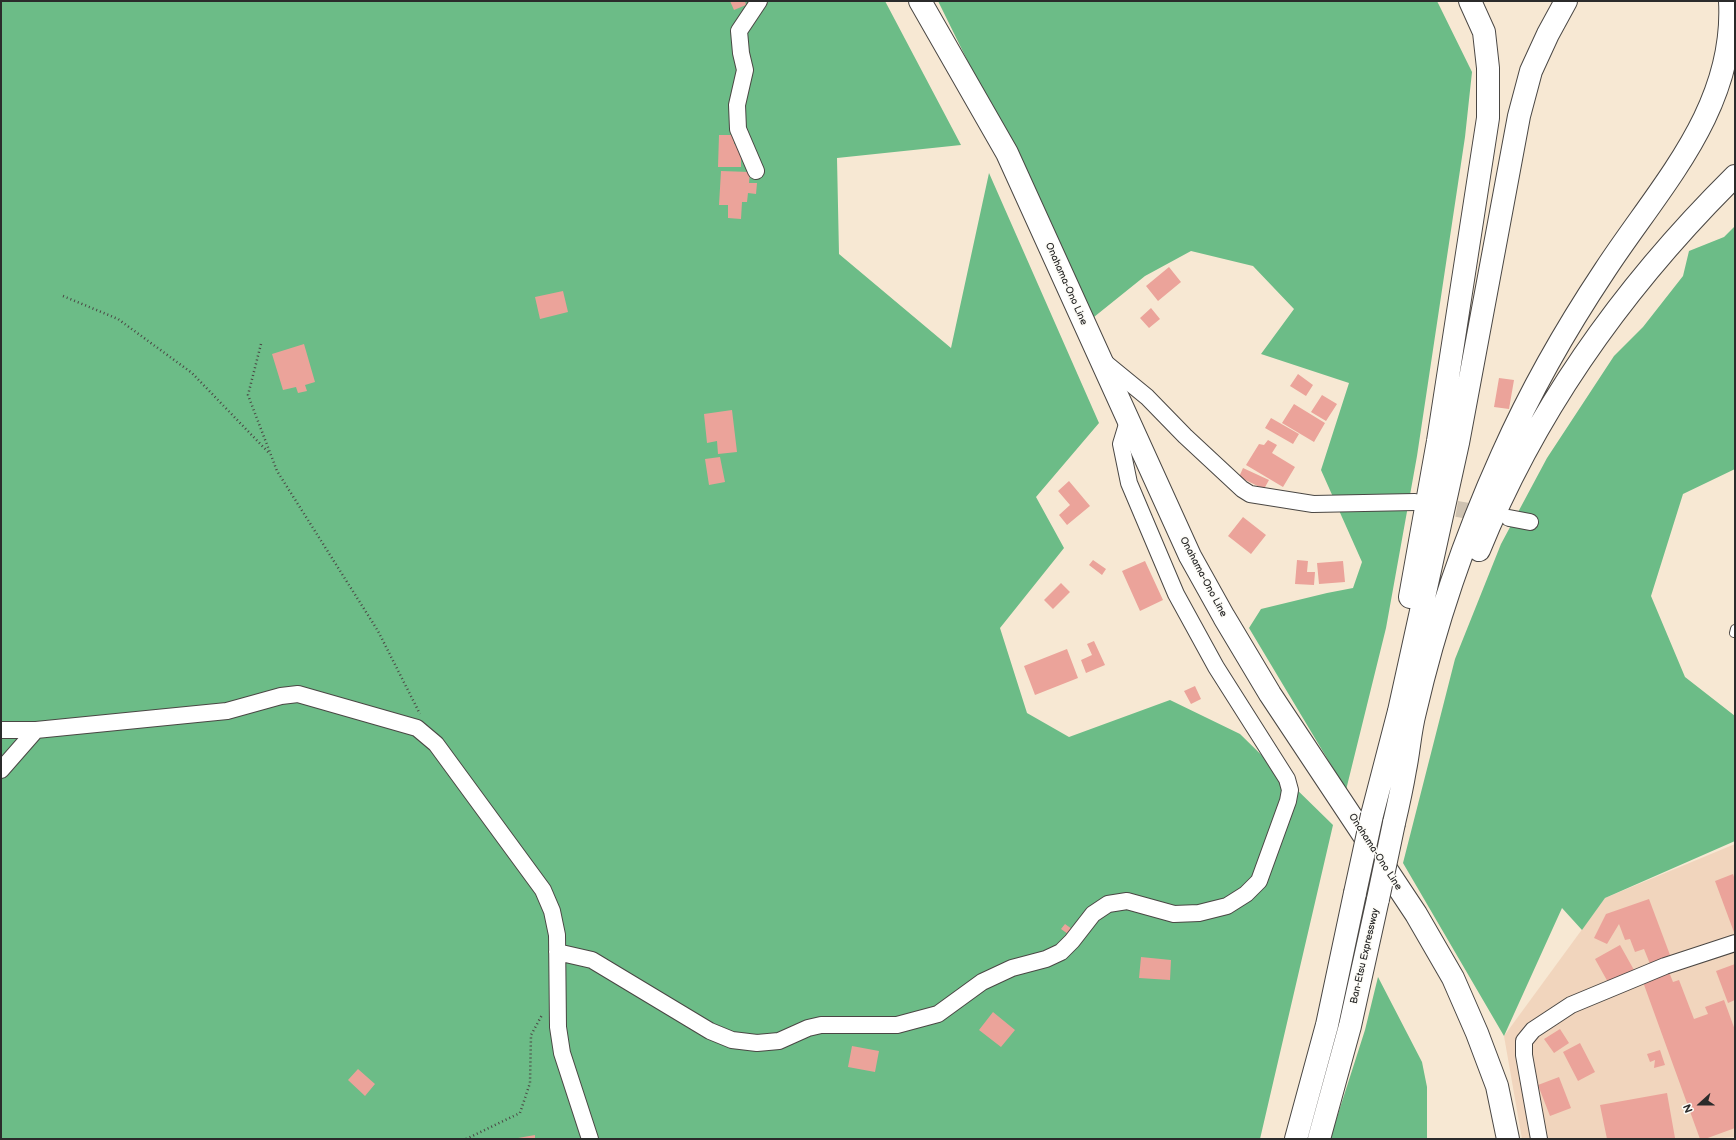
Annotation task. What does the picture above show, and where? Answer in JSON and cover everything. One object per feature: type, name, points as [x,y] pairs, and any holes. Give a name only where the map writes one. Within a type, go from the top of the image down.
[{"type":"main road","name":"Onahama-Ono Line","points":[[920,1],[1007,153],[1190,556],[1270,694],[1416,914],[1453,978],[1477,1032],[1496,1086],[1508,1139]]},
{"type":"main road","points":[[1381,778],[1389,712],[1438,441],[1488,118],[1488,68],[1484,32],[1470,1]]},
{"type":"main road","points":[[1296,1139],[1327,1025],[1372,815],[1399,711],[1458,443],[1519,116],[1531,71],[1548,34],[1566,1]]},
{"type":"main road","points":[[1405,772],[1414,715],[1432,645],[1472,527],[1502,455],[1549,362],[1601,276],[1680,164],[1702,128],[1724,72],[1729,44],[1730,1]]},
{"type":"main road","points":[[1405,772],[1424,715],[1442,647],[1465,584],[1488,528],[1519,464],[1549,410],[1631,290],[1695,216],[1735,176]]},
{"type":"main road","name":"Ban-Etsu Expressway","points":[[1319,1139],[1350,1026],[1405,772]]},
{"type":"street","points":[[756,171],[738,129],[737,105],[745,70],[741,53],[739,31],[759,1]]},
{"type":"street","points":[[1101,359],[1147,397],[1185,436],[1242,489],[1250,494],[1314,504],[1415,502]]},
{"type":"street","points":[[557,952],[592,960],[710,1030],[732,1040],[757,1043],[779,1041],[808,1028],[821,1025],[897,1025],[938,1014],[982,982],[1012,968],[1061,952],[1072,941],[1093,914],[1108,904],[1127,901],[1174,914],[1199,913],[1227,906],[1246,894],[1259,881],[1288,801],[1290,790],[1287,779],[1216,667],[1176,594],[1128,483],[1121,444],[1128,421]]},
{"type":"street","points":[[1509,518],[1530,522]]},
{"type":"street","points":[[1,730],[36,730],[227,712],[281,696],[298,694],[418,728],[436,744],[543,890],[552,911],[557,935],[558,1027],[562,1053],[590,1139]]},
{"type":"street","points":[[1,770],[36,730]]},
{"type":"street","points":[[1539,1139],[1524,1055],[1524,1041],[1533,1030],[1571,1005],[1666,966],[1735,943]]},
{"type":"path","points":[[63,296],[118,319],[192,373],[270,455]]},
{"type":"path","points":[[261,344],[248,395],[270,455],[277,471],[378,631],[421,716]]},
{"type":"path","points":[[466,1139],[520,1113],[530,1083],[531,1036],[542,1014]]},
{"type":"shaded area","points":[[1735,844],[1735,1137],[1709,1139],[1522,1139],[1504,1036],[1605,898]]},
{"type":"green space","points":[[1,1],[885,1],[961,145],[837,158],[839,254],[951,348],[989,173],[1099,423],[1036,497],[1064,548],[1000,628],[1027,713],[1069,737],[1170,700],[1240,734],[1333,825],[1260,1139],[1,1139]]},
{"type":"green space","points":[[938,1],[1437,1],[1472,72],[1465,137],[1417,456],[1386,628],[1346,790],[1249,628],[1261,609],[1353,588],[1362,562],[1321,470],[1349,383],[1261,354],[1294,309],[1253,266],[1191,251],[1145,276],[1094,317]]},
{"type":"green space","points":[[1735,226],[1735,469],[1683,494],[1651,596],[1685,677],[1735,716],[1735,841],[1605,898],[1582,930],[1562,908],[1504,1036],[1403,863],[1455,659],[1501,544],[1547,458],[1614,356],[1643,327],[1683,276],[1689,251],[1724,237]]},
{"type":"green space","points":[[1378,977],[1422,1062],[1427,1087],[1427,1139],[1330,1139],[1365,1030]]},
{"type":"building","points":[[730,1],[745,1],[746,5],[734,10]]},
{"type":"building","points":[[719,135],[734,135],[734,144],[741,144],[741,167],[718,167]]},
{"type":"building","points":[[721,171],[750,172],[749,183],[757,183],[756,194],[748,193],[747,202],[742,202],[741,219],[728,218],[728,205],[719,205]]},
{"type":"building","points":[[1169,267],[1181,282],[1158,301],[1146,286]]},
{"type":"building","points":[[563,291],[568,312],[540,319],[535,297]]},
{"type":"building","points":[[1151,308],[1160,319],[1149,328],[1140,318]]},
{"type":"building","points":[[304,344],[315,382],[305,385],[307,391],[298,393],[296,387],[283,390],[272,354]]},
{"type":"building","points":[[1298,374],[1313,385],[1306,396],[1290,386]]},
{"type":"building","points":[[1499,378],[1514,380],[1509,409],[1494,407]]},
{"type":"building","points":[[1322,395],[1337,404],[1326,421],[1311,412]]},
{"type":"building","points":[[1294,404],[1325,423],[1314,442],[1282,423]]},
{"type":"building","points":[[732,410],[737,452],[718,454],[717,441],[707,443],[704,414]]},
{"type":"building","points":[[1271,418],[1299,434],[1293,444],[1265,428]]},
{"type":"building","points":[[1268,440],[1277,445],[1272,453],[1295,467],[1283,487],[1246,465],[1259,444],[1264,445]]},
{"type":"building","points":[[720,457],[725,482],[709,485],[705,459]]},
{"type":"building","points":[[1243,468],[1269,480],[1264,489],[1239,477]]},
{"type":"building","points":[[1069,481],[1090,506],[1067,525],[1059,515],[1070,505],[1058,491]]},
{"type":"building","points":[[1243,517],[1266,535],[1251,554],[1228,536]]},
{"type":"building","points":[[1093,560],[1106,569],[1102,575],[1089,565]]},
{"type":"building","points":[[1297,560],[1308,561],[1307,572],[1315,572],[1314,585],[1295,584]]},
{"type":"building","points":[[1145,561],[1163,600],[1140,611],[1122,571]]},
{"type":"building","points":[[1343,561],[1345,582],[1319,584],[1317,563]]},
{"type":"building","points":[[1061,583],[1070,592],[1053,609],[1044,600]]},
{"type":"building","points":[[1094,641],[1105,665],[1086,673],[1081,660],[1092,655],[1087,644]]},
{"type":"building","points":[[1067,649],[1078,678],[1035,695],[1024,666]]},
{"type":"building","points":[[1195,686],[1201,699],[1191,704],[1184,691]]},
{"type":"building","points":[[1733,874],[1735,880],[1735,935],[1715,881]]},
{"type":"building","points":[[1649,899],[1670,955],[1650,964],[1644,949],[1635,952],[1630,939],[1625,940],[1619,924],[1607,944],[1594,938],[1606,914]]},
{"type":"building","points":[[1065,924],[1072,929],[1068,934],[1061,929]]},
{"type":"building","points":[[1620,945],[1634,970],[1609,984],[1595,959]]},
{"type":"building","points":[[1141,957],[1171,960],[1170,980],[1139,978]]},
{"type":"building","points":[[1735,964],[1735,1000],[1728,1003],[1716,971]]},
{"type":"building","points":[[1669,972],[1673,982],[1679,980],[1694,1019],[1708,1014],[1705,1007],[1724,1000],[1735,1030],[1735,1128],[1705,1139],[1700,1139],[1643,982]]},
{"type":"building","points":[[993,1012],[1015,1030],[1001,1047],[979,1030]]},
{"type":"building","points":[[1560,1029],[1569,1043],[1554,1053],[1544,1039]]},
{"type":"building","points":[[1580,1043],[1595,1072],[1578,1081],[1563,1052]]},
{"type":"building","points":[[852,1046],[879,1051],[875,1072],[848,1067]]},
{"type":"building","points":[[1660,1050],[1665,1065],[1654,1068],[1655,1060],[1650,1062],[1647,1054]]},
{"type":"building","points":[[358,1069],[375,1084],[365,1096],[348,1080]]},
{"type":"building","points":[[1559,1077],[1571,1108],[1550,1116],[1538,1085]]},
{"type":"building","points":[[1667,1093],[1675,1138],[1607,1139],[1600,1105]]},
{"type":"building","points":[[535,1135],[535,1139],[518,1138]]},
{"type":"tunnel","points":[[1433,505],[1487,514]]}]
